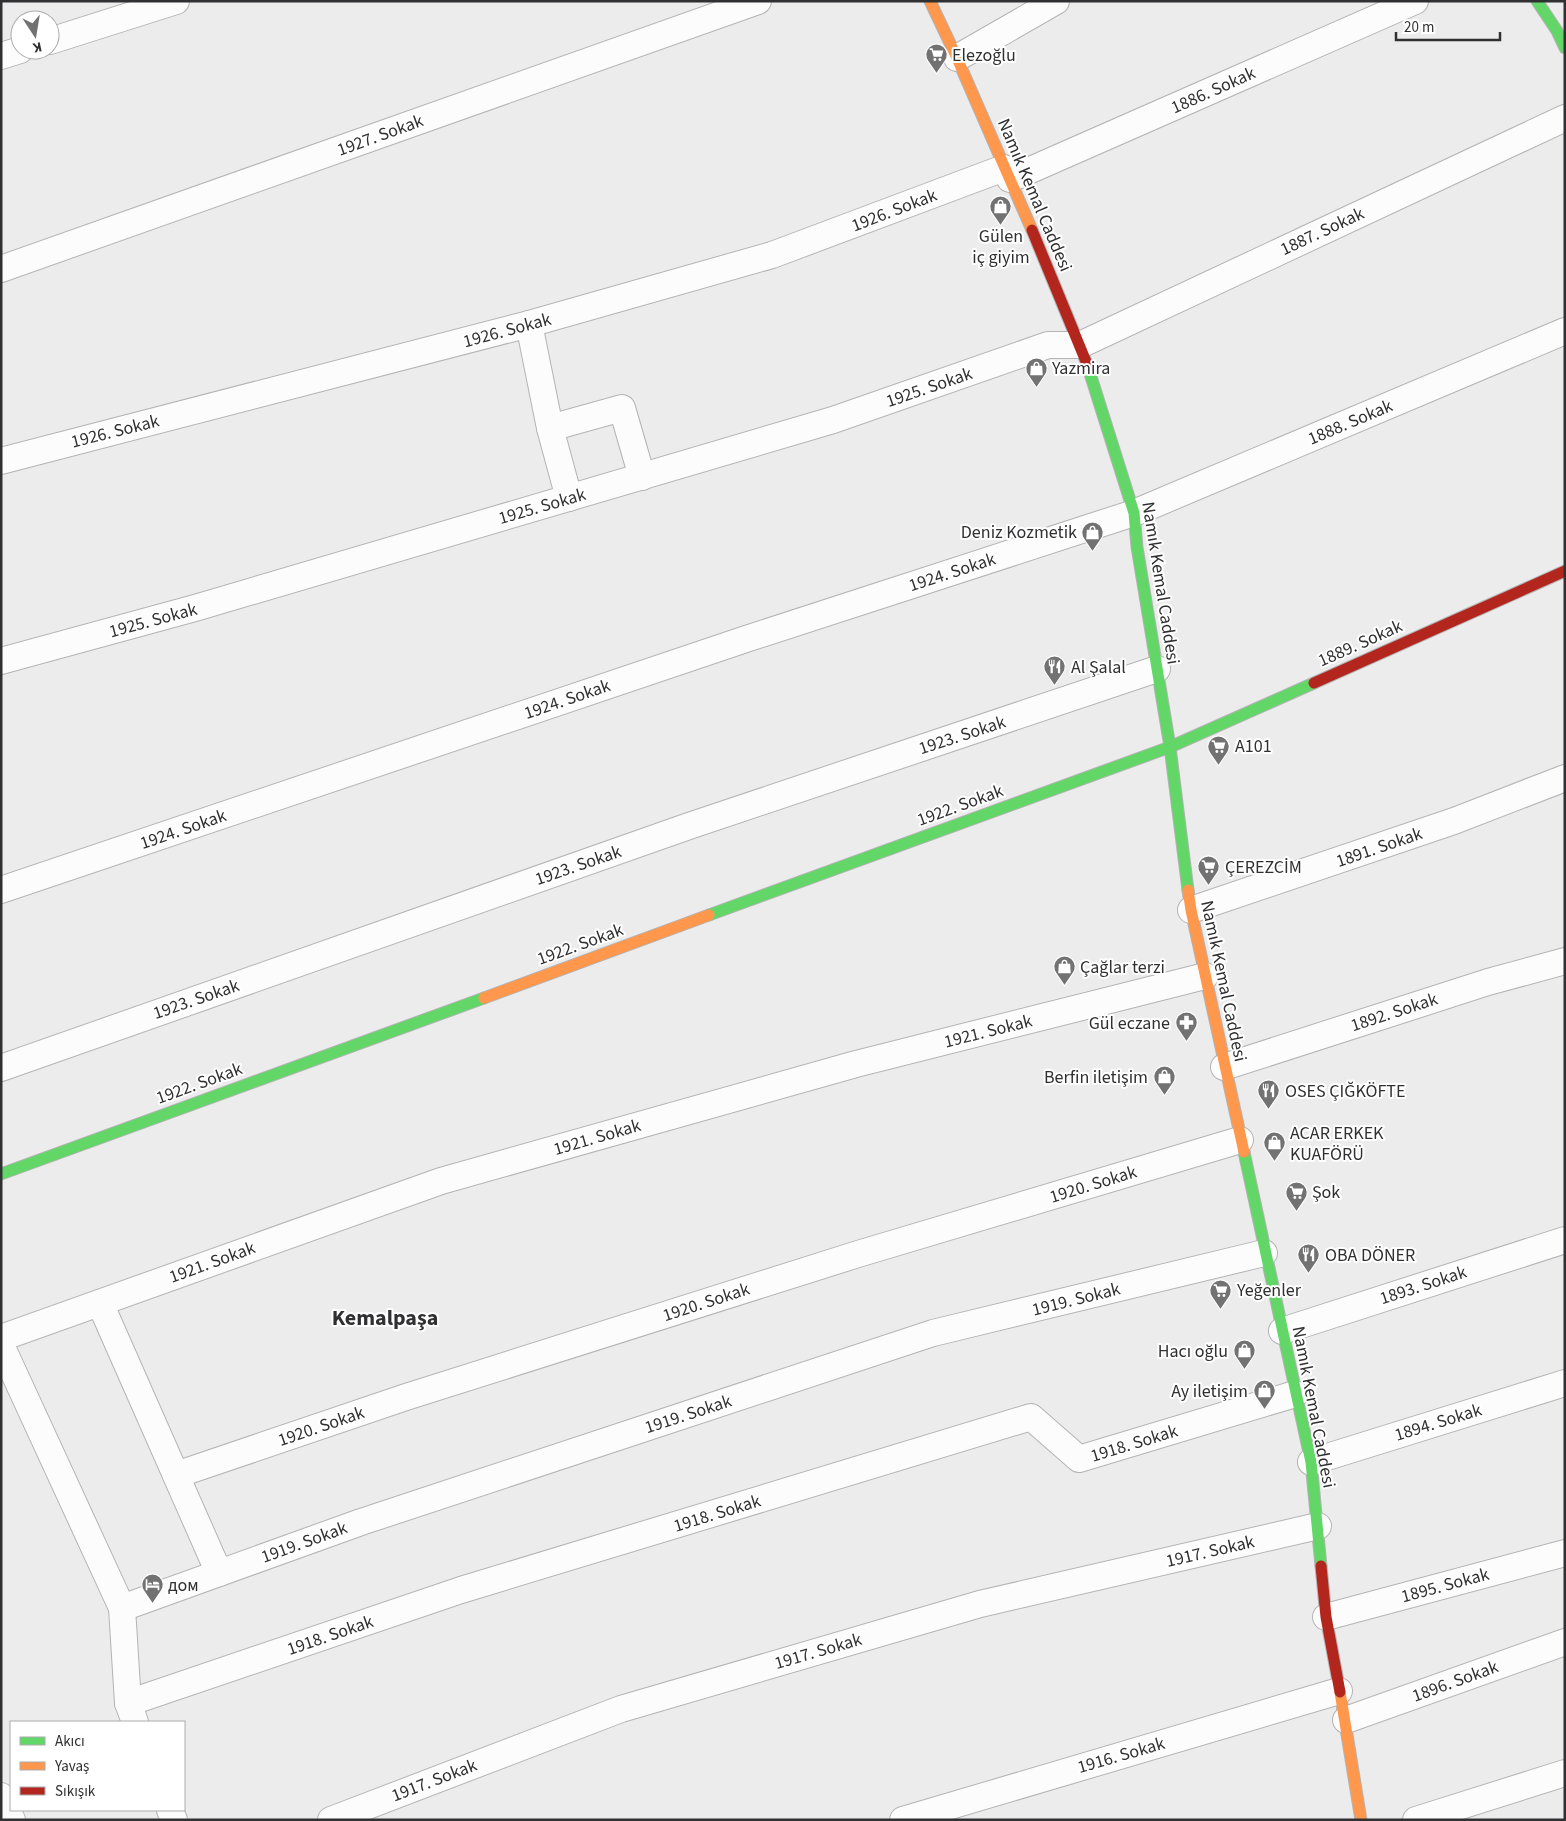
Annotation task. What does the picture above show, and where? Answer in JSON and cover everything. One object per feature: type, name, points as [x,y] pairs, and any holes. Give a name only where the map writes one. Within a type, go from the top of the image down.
[{"type":"street","points":[[60,38],[176,1]]},
{"type":"street","name":"1927. Sokak","points":[[1,269],[758,1]]},
{"type":"street","name":"Namık Kemal Caddesi","points":[[930,1],[957,58],[1080,345],[1092,376],[1134,513],[1137,547],[1170,747],[1191,910],[1264,1253],[1311,1462],[1326,1617],[1346,1720],[1361,1820]]},
{"type":"street","points":[[957,58],[1056,1]]},
{"type":"street","name":"1886. Sokak","points":[[1007,173],[1415,1]]},
{"type":"street","points":[[1537,1],[1557,31],[1565,48]]},
{"type":"street","name":"1887. Sokak","points":[[1080,345],[1565,118]]},
{"type":"street","name":"1926. Sokak","points":[[1,461],[529,324],[772,255],[1007,173]]},
{"type":"street","points":[[529,324],[550,428],[569,498]]},
{"type":"street","name":"1888. Sokak","points":[[1134,513],[1565,332]]},
{"type":"street","name":"1925. Sokak","points":[[1,661],[195,608],[833,420],[1048,345],[1080,345]]},
{"type":"street","points":[[550,428],[622,408],[642,477]]},
{"type":"street","name":"1924. Sokak","points":[[1,890],[746,639],[1134,513]]},
{"type":"street","name":"1889. Sokak","points":[[1170,747],[1565,571]]},
{"type":"street","name":"1923. Sokak","points":[[1,1068],[689,826],[1157,669]]},
{"type":"street","name":"1922. Sokak","points":[[1,1174],[1170,747]]},
{"type":"street","name":"1891. Sokak","points":[[1191,910],[1454,821],[1565,778]]},
{"type":"street","name":"1892. Sokak","points":[[1224,1067],[1488,982],[1565,961]]},
{"type":"street","name":"1921. Sokak","points":[[1,1338],[442,1180],[856,1064],[1205,976]]},
{"type":"street","name":"1920. Sokak","points":[[176,1475],[406,1397],[858,1254],[1240,1140]]},
{"type":"street","name":"1893. Sokak","points":[[1282,1331],[1565,1240]]},
{"type":"street","name":"1919. Sokak","points":[[122,1608],[361,1522],[932,1333],[1264,1253]]},
{"type":"street","points":[[100,1303],[220,1573]]},
{"type":"street","points":[[1,1345],[122,1608],[132,1713]]},
{"type":"street","name":"1894. Sokak","points":[[1311,1462],[1565,1383]]},
{"type":"street","name":"1918. Sokak","points":[[132,1713],[461,1590],[1031,1417],[1079,1459],[1296,1394]]},
{"type":"street","name":"1917. Sokak","points":[[331,1820],[621,1709],[980,1604],[1318,1526]]},
{"type":"street","name":"1895. Sokak","points":[[1326,1617],[1565,1553]]},
{"type":"street","name":"1896. Sokak","points":[[1346,1720],[1565,1642]]},
{"type":"street","name":"1916. Sokak","points":[[903,1820],[1340,1691]]},
{"type":"street","points":[[1416,1820],[1565,1773]]},
{"type":"street","points":[[1,1796],[12,1820]]},
{"type":"traffic: fast","points":[[1537,1],[1557,31],[1565,48]]},
{"type":"traffic: fast","points":[[1087,364],[1134,513],[1137,547],[1170,747],[1188,890]]},
{"type":"traffic: fast","points":[[709,915],[1170,747],[1314,683]]},
{"type":"traffic: fast","points":[[1,1174],[484,998]]},
{"type":"traffic: fast","points":[[1244,1152],[1311,1462],[1321,1566]]},
{"type":"traffic: slow","points":[[930,1],[1032,230]]},
{"type":"traffic: slow","points":[[1188,890],[1244,1152]]},
{"type":"traffic: slow","points":[[484,998],[709,915]]},
{"type":"traffic: slow","points":[[1340,1692],[1361,1820]]},
{"type":"traffic: jam","points":[[1032,230],[1087,364]]},
{"type":"traffic: jam","points":[[1314,683],[1565,571]]},
{"type":"traffic: jam","points":[[1321,1566],[1326,1617],[1340,1692]]},
{"type":"place","name":"Elezoğlu","points":[[936,74]]},
{"type":"place","name":"Gülen iç giyim","points":[[1001,225]]},
{"type":"place","name":"Yazmira","points":[[1036,387]]},
{"type":"place","name":"Deniz Kozmetik","points":[[1093,551]]},
{"type":"place","name":"Al Şalal","points":[[1055,686]]},
{"type":"place","name":"A101","points":[[1219,765]]},
{"type":"place","name":"ÇEREZCİM","points":[[1209,886]]},
{"type":"place","name":"Çağlar terzi","points":[[1064,986]]},
{"type":"place","name":"Gül eczane","points":[[1186,1042]]},
{"type":"place","name":"Berfin iletişim","points":[[1164,1096]]},
{"type":"place","name":"OSES ÇIĞKÖFTE","points":[[1269,1110]]},
{"type":"place","name":"ACAR ERKEK KUAFÖRÜ","points":[[1274,1162]]},
{"type":"place","name":"Şok","points":[[1296,1211]]},
{"type":"place","name":"OBA DÖNER","points":[[1309,1274]]},
{"type":"place","name":"Yeğenler","points":[[1221,1309]]},
{"type":"place","name":"Hacı oğlu","points":[[1244,1370]]},
{"type":"place","name":"Ay iletişim","points":[[1264,1410]]},
{"type":"place","name":"дом","points":[[152,1604]]},
{"type":"district","name":"Kemalpaşa","points":[[385,1317]]}]
